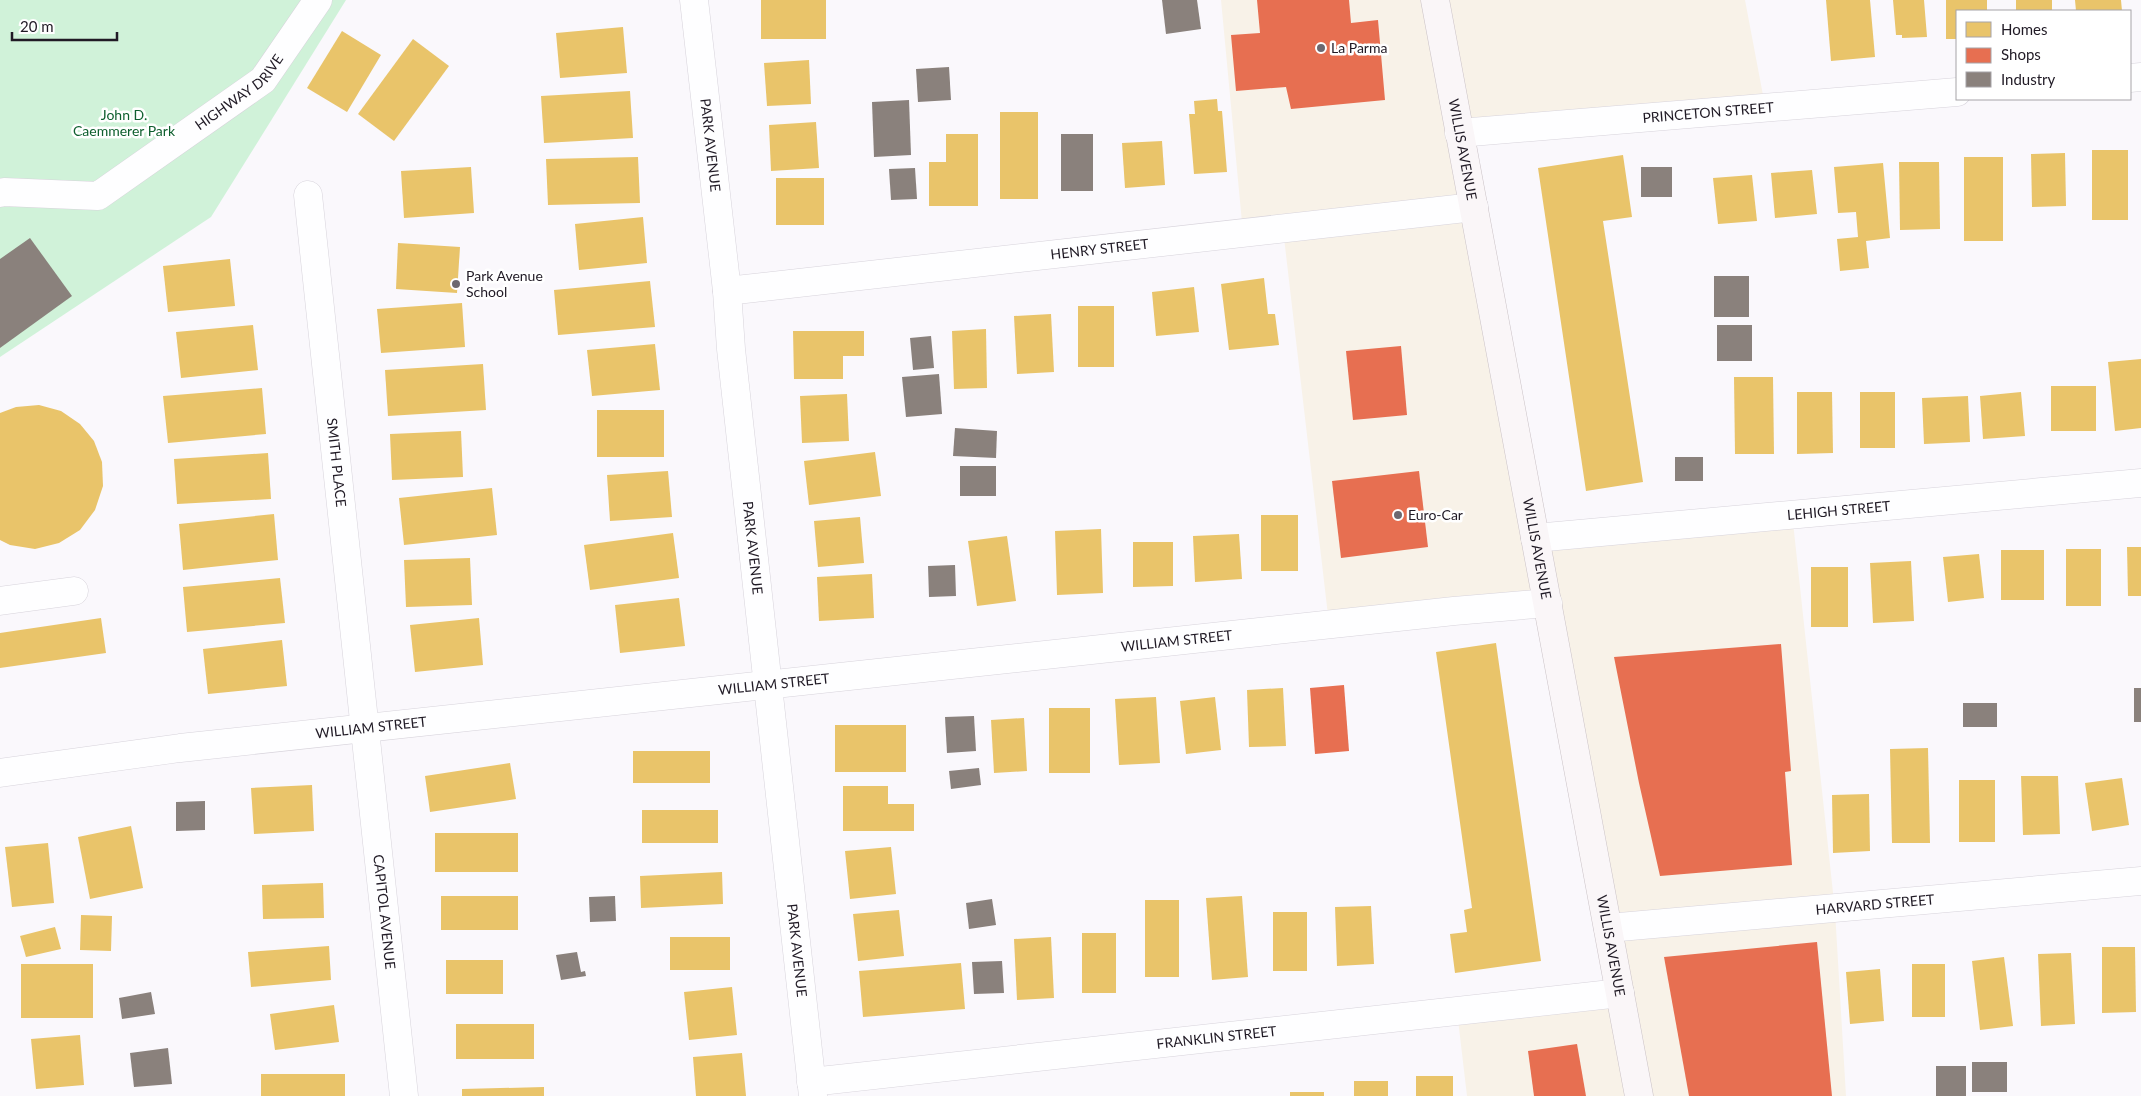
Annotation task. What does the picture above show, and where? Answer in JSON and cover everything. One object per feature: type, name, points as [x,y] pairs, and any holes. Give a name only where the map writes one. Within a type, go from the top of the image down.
[{"type":"main road","name":"WILLIS AVENUE","points":[[1435,0],[1639,1096]]},
{"type":"street","name":"HIGHWAY DRIVE","points":[[0,194],[4,192],[98,196],[263,80],[318,0]]},
{"type":"street","name":"PARK AVENUE","points":[[694,0],[727,290],[732,359],[812,1089]]},
{"type":"street","name":"PRINCETON STREET","points":[[1459,133],[1956,92]]},
{"type":"street","name":"SMITH PLACE","points":[[308,195],[364,729]]},
{"type":"street","name":"HENRY STREET","points":[[727,290],[1474,207]]},
{"type":"street","name":"LEHIGH STREET","points":[[1535,538],[2141,483]]},
{"type":"street","points":[[0,601],[74,591]]},
{"type":"street","name":"WILLIAM STREET","points":[[0,773],[144,752],[1416,615],[1548,603]]},
{"type":"street","name":"CAPITOL AVENUE","points":[[364,729],[404,1096]]},
{"type":"street","name":"HARVARD STREET","points":[[1608,928],[2141,881]]},
{"type":"street","name":"FRANKLIN STREET","points":[[812,1089],[1620,993]]},
{"type":"shaded area","points":[[1221,0],[1745,0],[1766,111],[1460,133],[1535,537],[1792,513],[1835,911],[1846,1096],[1467,1096],[1457,1011],[1620,993],[1548,603],[1329,624],[1283,229],[1243,233]]},
{"type":"green space","name":"John D. Caemmerer Park","points":[[0,0],[346,0],[211,217],[0,357]]},
{"type":"building: Homes","points":[[761,0],[826,0],[826,39],[761,39]]},
{"type":"building: Homes","points":[[1826,0],[1870,0],[1875,57],[1831,61]]},
{"type":"building: Homes","points":[[1893,0],[1924,0],[1927,37],[1902,38],[1902,35],[1896,35]]},
{"type":"building: Homes","points":[[1946,0],[1987,0],[1987,10],[1956,10],[1956,39],[1946,39]]},
{"type":"building: Homes","points":[[2016,0],[2052,0],[2052,10],[2016,10]]},
{"type":"building: Homes","points":[[2075,0],[2121,0],[2122,10],[2076,10]]},
{"type":"building: Homes","points":[[623,27],[627,73],[560,78],[556,33]]},
{"type":"building: Homes","points":[[342,31],[381,55],[347,112],[307,88]]},
{"type":"building: Homes","points":[[413,39],[449,66],[394,141],[358,114]]},
{"type":"building: Homes","points":[[809,60],[811,104],[767,106],[764,63]]},
{"type":"building: Homes","points":[[630,91],[633,138],[544,143],[541,96]]},
{"type":"building: Homes","points":[[1217,99],[1218,111],[1222,111],[1227,172],[1194,174],[1189,114],[1195,114],[1194,101]]},
{"type":"building: Homes","points":[[1000,112],[1038,112],[1038,199],[1000,199]]},
{"type":"building: Homes","points":[[816,122],[819,168],[771,171],[769,125]]},
{"type":"building: Homes","points":[[946,134],[978,134],[978,206],[929,206],[929,162],[946,162]]},
{"type":"building: Homes","points":[[1162,141],[1165,185],[1125,188],[1122,143]]},
{"type":"building: Homes","points":[[2092,150],[2128,150],[2128,220],[2092,220]]},
{"type":"building: Homes","points":[[2065,153],[2066,206],[2032,207],[2031,154]]},
{"type":"building: Homes","points":[[1623,155],[1632,217],[1603,221],[1643,482],[1586,491],[1538,168]]},
{"type":"building: Homes","points":[[638,157],[640,203],[548,205],[546,159]]},
{"type":"building: Homes","points":[[1964,157],[2003,157],[2003,241],[1964,241]]},
{"type":"building: Homes","points":[[1899,162],[1939,162],[1940,229],[1900,230]]},
{"type":"building: Homes","points":[[1883,163],[1890,238],[1866,241],[1869,268],[1840,271],[1837,239],[1858,237],[1856,212],[1838,213],[1834,167]]},
{"type":"building: Homes","points":[[471,167],[474,213],[404,218],[401,171]]},
{"type":"building: Homes","points":[[1812,170],[1817,214],[1775,218],[1771,173]]},
{"type":"building: Homes","points":[[1752,175],[1757,221],[1718,224],[1713,178]]},
{"type":"building: Homes","points":[[776,178],[824,178],[824,225],[776,225]]},
{"type":"building: Homes","points":[[643,217],[647,263],[579,270],[575,224]]},
{"type":"building: Homes","points":[[398,243],[460,247],[457,293],[396,289]]},
{"type":"building: Homes","points":[[230,259],[235,306],[168,312],[163,266]]},
{"type":"building: Homes","points":[[1264,278],[1268,314],[1275,314],[1279,345],[1229,350],[1221,284]]},
{"type":"building: Homes","points":[[650,281],[655,327],[558,335],[554,290]]},
{"type":"building: Homes","points":[[1194,287],[1199,332],[1156,336],[1152,292]]},
{"type":"building: Homes","points":[[462,303],[465,347],[381,353],[377,309]]},
{"type":"building: Homes","points":[[1078,306],[1114,306],[1114,367],[1078,367]]},
{"type":"building: Homes","points":[[1051,314],[1054,372],[1017,374],[1014,316]]},
{"type":"building: Homes","points":[[253,325],[258,370],[181,378],[176,332]]},
{"type":"building: Homes","points":[[986,329],[987,388],[954,389],[952,331]]},
{"type":"building: Homes","points":[[793,331],[864,331],[864,356],[843,356],[843,379],[794,379]]},
{"type":"building: Homes","points":[[655,344],[660,390],[592,396],[587,350]]},
{"type":"building: Homes","points":[[2141,359],[2141,428],[2115,431],[2108,362]]},
{"type":"building: Homes","points":[[483,364],[486,410],[388,416],[385,370]]},
{"type":"building: Homes","points":[[1734,377],[1773,377],[1774,454],[1735,454]]},
{"type":"building: Homes","points":[[2051,386],[2096,386],[2096,431],[2051,431]]},
{"type":"building: Homes","points":[[262,388],[266,434],[168,443],[163,396]]},
{"type":"building: Homes","points":[[1797,392],[1832,392],[1833,453],[1797,454]]},
{"type":"building: Homes","points":[[1860,392],[1895,392],[1895,448],[1860,448]]},
{"type":"building: Homes","points":[[2021,392],[2025,436],[1983,439],[1980,396]]},
{"type":"building: Homes","points":[[847,394],[849,441],[802,443],[800,396]]},
{"type":"building: Homes","points":[[1968,396],[1970,442],[1924,444],[1922,398]]},
{"type":"building: Homes","points":[[39,405],[61,411],[80,424],[94,441],[102,462],[103,486],[95,510],[80,530],[59,543],[35,549],[10,545],[0,540],[0,413],[16,407]]},
{"type":"building: Homes","points":[[597,410],[664,410],[664,457],[597,457]]},
{"type":"building: Homes","points":[[461,431],[463,477],[392,480],[390,434]]},
{"type":"building: Homes","points":[[875,452],[881,496],[809,505],[804,461]]},
{"type":"building: Homes","points":[[268,453],[271,499],[177,504],[174,459]]},
{"type":"building: Homes","points":[[668,471],[672,517],[610,521],[607,475]]},
{"type":"building: Homes","points":[[492,488],[497,535],[404,545],[399,498]]},
{"type":"building: Homes","points":[[274,514],[278,560],[183,570],[179,524]]},
{"type":"building: Homes","points":[[1261,515],[1298,515],[1298,571],[1261,571]]},
{"type":"building: Homes","points":[[860,517],[864,563],[818,567],[814,521]]},
{"type":"building: Homes","points":[[1101,529],[1103,593],[1057,595],[1055,531]]},
{"type":"building: Homes","points":[[673,533],[679,578],[590,590],[584,545]]},
{"type":"building: Homes","points":[[1239,534],[1242,579],[1195,582],[1193,536]]},
{"type":"building: Homes","points":[[1007,536],[1016,601],[977,606],[968,541]]},
{"type":"building: Homes","points":[[1133,542],[1173,542],[1173,586],[1133,587]]},
{"type":"building: Homes","points":[[2127,547],[2141,547],[2141,596],[2128,596]]},
{"type":"building: Homes","points":[[2066,549],[2101,549],[2101,606],[2066,606]]},
{"type":"building: Homes","points":[[2001,550],[2044,550],[2044,600],[2001,600]]},
{"type":"building: Homes","points":[[1979,554],[1984,598],[1948,602],[1943,557]]},
{"type":"building: Homes","points":[[470,558],[472,605],[406,607],[404,560]]},
{"type":"building: Homes","points":[[1911,561],[1914,621],[1873,623],[1870,563]]},
{"type":"building: Homes","points":[[1811,567],[1848,567],[1848,627],[1811,627]]},
{"type":"building: Homes","points":[[872,574],[874,618],[819,621],[817,577]]},
{"type":"building: Homes","points":[[280,578],[285,623],[187,632],[183,587]]},
{"type":"building: Homes","points":[[679,598],[685,646],[620,653],[615,605]]},
{"type":"building: Homes","points":[[101,618],[106,653],[0,668],[0,633]]},
{"type":"building: Homes","points":[[479,618],[483,665],[415,672],[410,625]]},
{"type":"building: Homes","points":[[282,640],[287,686],[208,694],[203,649]]},
{"type":"building: Homes","points":[[1496,643],[1541,961],[1455,973],[1450,934],[1467,932],[1464,910],[1472,908],[1436,652]]},
{"type":"building: Homes","points":[[1283,688],[1286,746],[1249,747],[1247,690]]},
{"type":"building: Homes","points":[[1156,697],[1160,763],[1119,765],[1115,699]]},
{"type":"building: Homes","points":[[1215,697],[1221,750],[1186,754],[1180,701]]},
{"type":"building: Homes","points":[[1049,708],[1090,708],[1090,773],[1049,773]]},
{"type":"building: Homes","points":[[1024,718],[1027,771],[994,773],[991,720]]},
{"type":"building: Homes","points":[[835,725],[906,725],[906,772],[835,772]]},
{"type":"building: Homes","points":[[1928,748],[1930,843],[1892,843],[1890,749]]},
{"type":"building: Homes","points":[[633,751],[710,751],[710,783],[633,783]]},
{"type":"building: Homes","points":[[510,763],[516,799],[430,812],[425,776]]},
{"type":"building: Homes","points":[[2021,776],[2058,776],[2060,834],[2023,835]]},
{"type":"building: Homes","points":[[2122,778],[2129,825],[2092,831],[2085,783]]},
{"type":"building: Homes","points":[[1959,780],[1995,780],[1995,842],[1959,842]]},
{"type":"building: Homes","points":[[312,785],[314,831],[254,834],[251,788]]},
{"type":"building: Homes","points":[[843,786],[888,786],[888,804],[914,804],[914,831],[843,831]]},
{"type":"building: Homes","points":[[1869,794],[1870,851],[1833,853],[1832,795]]},
{"type":"building: Homes","points":[[642,810],[718,810],[718,843],[642,843]]},
{"type":"building: Homes","points":[[131,826],[143,888],[90,899],[78,837]]},
{"type":"building: Homes","points":[[435,833],[518,833],[518,872],[435,872]]},
{"type":"building: Homes","points":[[48,843],[54,903],[12,907],[5,847]]},
{"type":"building: Homes","points":[[891,847],[896,894],[850,899],[845,851]]},
{"type":"building: Homes","points":[[722,872],[723,904],[641,908],[640,876]]},
{"type":"building: Homes","points":[[323,883],[324,918],[263,919],[262,885]]},
{"type":"building: Homes","points":[[441,896],[518,896],[518,930],[441,930]]},
{"type":"building: Homes","points":[[1242,896],[1248,977],[1212,980],[1206,898]]},
{"type":"building: Homes","points":[[1145,900],[1179,900],[1179,977],[1145,977]]},
{"type":"building: Homes","points":[[1371,906],[1374,964],[1337,966],[1335,907]]},
{"type":"building: Homes","points":[[899,910],[904,956],[858,961],[853,914]]},
{"type":"building: Homes","points":[[1273,912],[1307,912],[1307,971],[1273,971]]},
{"type":"building: Homes","points":[[81,915],[112,916],[111,951],[80,950]]},
{"type":"building: Homes","points":[[55,927],[61,949],[26,957],[20,936]]},
{"type":"building: Homes","points":[[1082,933],[1116,933],[1116,993],[1082,993]]},
{"type":"building: Homes","points":[[670,937],[730,937],[730,970],[670,970]]},
{"type":"building: Homes","points":[[1051,937],[1054,998],[1017,1000],[1014,939]]},
{"type":"building: Homes","points":[[329,946],[331,980],[251,987],[248,952]]},
{"type":"building: Homes","points":[[2102,947],[2135,947],[2136,1012],[2102,1013]]},
{"type":"building: Homes","points":[[2071,953],[2075,1024],[2041,1026],[2038,954]]},
{"type":"building: Homes","points":[[2004,957],[2013,1026],[1980,1030],[1972,961]]},
{"type":"building: Homes","points":[[446,960],[503,960],[503,994],[446,994]]},
{"type":"building: Homes","points":[[961,963],[965,1009],[863,1017],[859,971]]},
{"type":"building: Homes","points":[[21,964],[93,964],[93,1018],[21,1018]]},
{"type":"building: Homes","points":[[1912,964],[1945,964],[1945,1017],[1912,1017]]},
{"type":"building: Homes","points":[[1880,969],[1884,1021],[1850,1024],[1846,972]]},
{"type":"building: Homes","points":[[732,987],[737,1035],[689,1040],[684,992]]},
{"type":"building: Homes","points":[[334,1005],[339,1042],[275,1050],[270,1014]]},
{"type":"building: Homes","points":[[456,1024],[534,1024],[534,1059],[456,1059]]},
{"type":"building: Homes","points":[[80,1035],[84,1085],[36,1089],[31,1039]]},
{"type":"building: Homes","points":[[742,1053],[746,1096],[696,1096],[693,1057]]},
{"type":"building: Homes","points":[[261,1074],[345,1074],[345,1096],[261,1096]]},
{"type":"building: Homes","points":[[1416,1076],[1453,1076],[1453,1096],[1416,1096]]},
{"type":"building: Homes","points":[[1354,1081],[1388,1081],[1388,1096],[1354,1096]]},
{"type":"building: Homes","points":[[544,1087],[544,1096],[462,1096],[462,1089]]},
{"type":"building: Homes","points":[[1290,1092],[1324,1092],[1324,1096],[1290,1096]]},
{"type":"building: Shops","points":[[1257,0],[1349,0],[1351,23],[1378,20],[1385,100],[1291,109],[1286,87],[1236,91],[1231,35],[1260,33]]},
{"type":"building: Shops","points":[[1401,346],[1407,415],[1353,420],[1346,351]]},
{"type":"building: Shops","points":[[1419,471],[1428,547],[1341,558],[1332,481]]},
{"type":"building: Shops","points":[[1781,644],[1791,771],[1785,772],[1792,865],[1660,876],[1614,657]]},
{"type":"building: Shops","points":[[1344,685],[1349,751],[1315,754],[1310,688]]},
{"type":"building: Shops","points":[[1817,942],[1832,1096],[1689,1096],[1664,957]]},
{"type":"building: Shops","points":[[1577,1044],[1586,1096],[1534,1096],[1528,1051]]},
{"type":"building: Industry","points":[[1162,0],[1197,0],[1201,29],[1166,34]]},
{"type":"building: Industry","points":[[949,67],[951,100],[918,102],[916,69]]},
{"type":"building: Industry","points":[[909,100],[911,155],[874,157],[872,102]]},
{"type":"building: Industry","points":[[1061,134],[1093,134],[1093,191],[1061,191]]},
{"type":"building: Industry","points":[[1641,167],[1672,167],[1672,197],[1641,197]]},
{"type":"building: Industry","points":[[915,168],[917,199],[891,200],[889,169]]},
{"type":"building: Industry","points":[[30,238],[72,296],[0,348],[0,259]]},
{"type":"building: Industry","points":[[1714,276],[1749,276],[1749,317],[1714,317]]},
{"type":"building: Industry","points":[[1717,325],[1752,325],[1752,361],[1717,361]]},
{"type":"building: Industry","points":[[931,336],[934,368],[913,370],[910,338]]},
{"type":"building: Industry","points":[[939,374],[942,414],[906,417],[902,377]]},
{"type":"building: Industry","points":[[955,428],[997,431],[996,458],[953,456]]},
{"type":"building: Industry","points":[[1675,457],[1703,457],[1703,481],[1675,481]]},
{"type":"building: Industry","points":[[960,466],[996,466],[996,496],[960,496]]},
{"type":"building: Industry","points":[[955,565],[956,596],[929,597],[928,566]]},
{"type":"building: Industry","points":[[2134,688],[2141,688],[2141,722],[2134,722]]},
{"type":"building: Industry","points":[[1963,703],[1997,703],[1997,727],[1963,727]]},
{"type":"building: Industry","points":[[974,716],[976,751],[947,753],[945,717]]},
{"type":"building: Industry","points":[[979,768],[981,785],[951,789],[949,771]]},
{"type":"building: Industry","points":[[205,801],[205,830],[176,831],[176,802]]},
{"type":"building: Industry","points":[[615,896],[616,921],[590,922],[589,897]]},
{"type":"building: Industry","points":[[992,899],[996,925],[969,929],[966,903]]},
{"type":"building: Industry","points":[[577,952],[581,972],[585,971],[586,976],[561,980],[556,955]]},
{"type":"building: Industry","points":[[1002,961],[1004,993],[974,994],[972,962]]},
{"type":"building: Industry","points":[[151,992],[155,1014],[122,1019],[119,998]]},
{"type":"building: Industry","points":[[168,1048],[172,1084],[134,1087],[130,1053]]},
{"type":"building: Industry","points":[[1972,1062],[2007,1062],[2007,1092],[1972,1092]]},
{"type":"building: Industry","points":[[1936,1066],[1966,1066],[1966,1096],[1936,1096]]},
{"type":"place","name":"La Parma","points":[[1321,48]]},
{"type":"place","name":"Park Avenue School","points":[[456,284]]},
{"type":"place","name":"Euro-Car","points":[[1398,515]]}]
